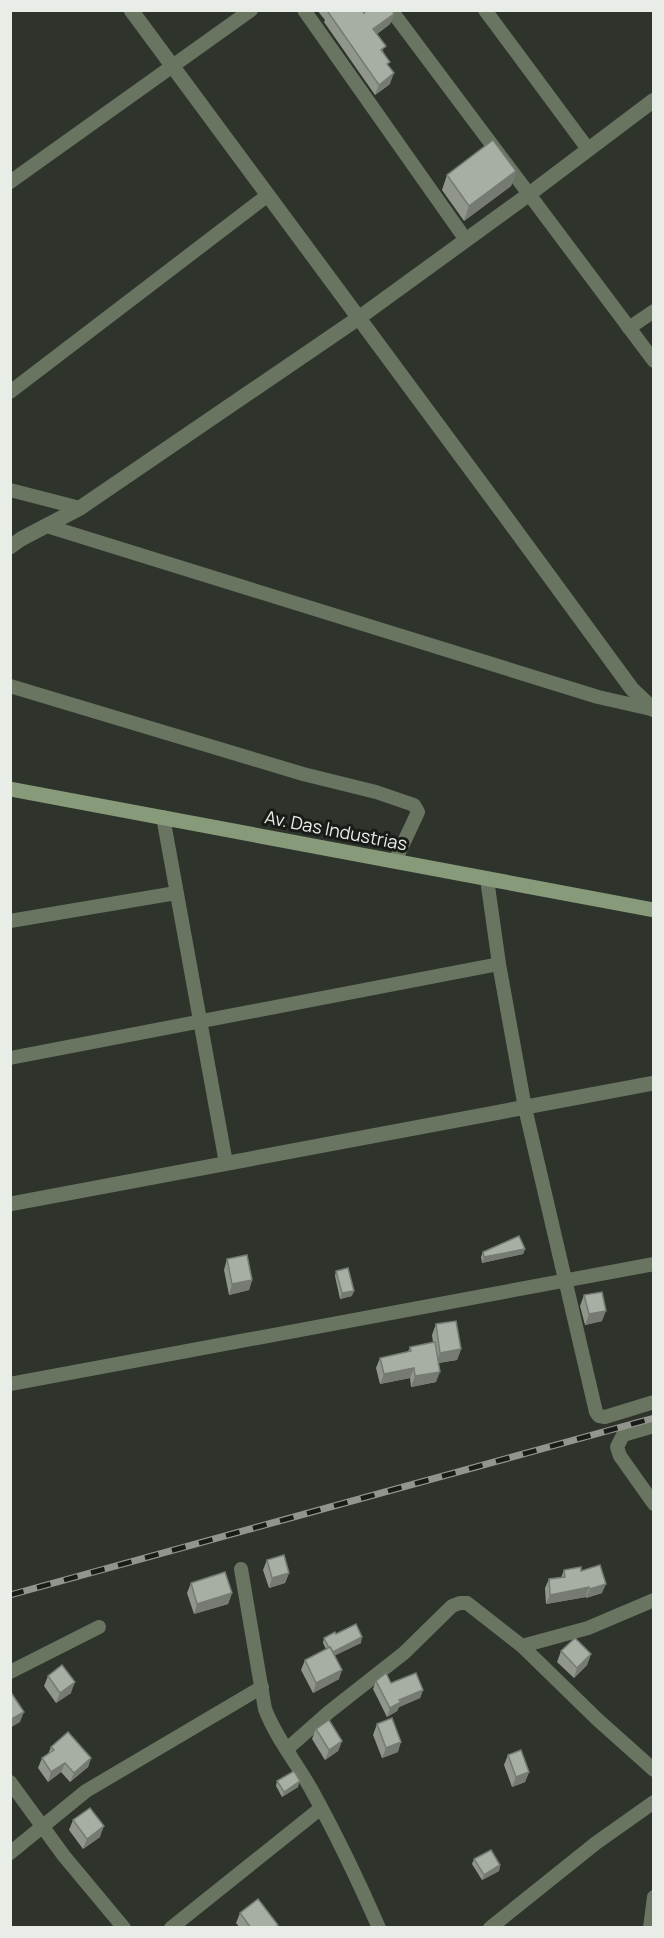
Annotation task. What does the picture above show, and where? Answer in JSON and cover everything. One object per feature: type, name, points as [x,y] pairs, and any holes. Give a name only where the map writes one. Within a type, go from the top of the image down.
[{"type":"main road","name":"Av. Das Industrias","points":[[10,789],[654,910]]},
{"type":"street","points":[[131,10],[267,195],[360,316],[632,688],[652,710]]},
{"type":"street","points":[[10,182],[251,10]]},
{"type":"street","points":[[304,10],[466,240]]},
{"type":"street","points":[[391,10],[654,361]]},
{"type":"street","points":[[485,10],[588,149]]},
{"type":"street","points":[[10,547],[80,508],[360,316],[528,195],[654,100]]},
{"type":"street","points":[[10,392],[267,195]]},
{"type":"street","points":[[629,328],[654,311]]},
{"type":"street","points":[[10,490],[80,508]]},
{"type":"street","points":[[47,526],[598,697],[652,710]]},
{"type":"street","points":[[10,686],[414,805],[418,812],[395,861]]},
{"type":"street","points":[[163,817],[226,1163]]},
{"type":"street","points":[[487,879],[499,964],[525,1108],[596,1412],[599,1416],[605,1417],[654,1402]]},
{"type":"street","points":[[10,921],[176,893]]},
{"type":"street","points":[[10,1058],[499,964]]},
{"type":"street","points":[[10,1203],[654,1083]]},
{"type":"street","points":[[10,1384],[654,1264]]},
{"type":"street","points":[[654,1426],[623,1435],[618,1447],[620,1456],[654,1504]]},
{"type":"street","points":[[241,1569],[269,1721],[354,1869],[379,1928]]},
{"type":"street","points":[[522,1646],[588,1628],[654,1600]]},
{"type":"street","points":[[287,1749],[329,1712],[404,1653],[452,1606],[467,1603],[522,1646],[598,1720],[654,1770]]},
{"type":"street","points":[[10,1672],[99,1627]]},
{"type":"street","points":[[10,1853],[86,1791],[262,1687]]},
{"type":"street","points":[[10,1782],[64,1856],[124,1928]]},
{"type":"street","points":[[490,1928],[596,1843],[654,1802]]},
{"type":"street","points":[[171,1928],[321,1808]]},
{"type":"street","points":[[651,1928],[654,1897]]},
{"type":"building","points":[[329,10],[362,10],[364,13],[367,10],[392,10],[394,14],[373,29],[386,46],[381,50],[390,62],[387,64],[394,73],[379,85],[328,12]]},
{"type":"building","points":[[493,140],[516,171],[469,206],[447,175]]},
{"type":"building","points":[[519,1236],[525,1249],[484,1257],[483,1252]]},
{"type":"building","points":[[247,1255],[252,1280],[232,1284],[227,1259]]},
{"type":"building","points":[[348,1268],[354,1291],[342,1293],[336,1271]]},
{"type":"building","points":[[602,1292],[606,1311],[589,1314],[584,1295]]},
{"type":"building","points":[[456,1321],[461,1349],[440,1353],[436,1324]]},
{"type":"building","points":[[435,1342],[440,1372],[415,1376],[414,1368],[384,1374],[380,1358],[411,1351],[410,1347]]},
{"type":"building","points":[[284,1555],[289,1573],[272,1578],[267,1560]]},
{"type":"building","points":[[600,1565],[606,1584],[590,1589],[589,1587],[550,1595],[549,1579],[565,1577],[564,1570],[581,1567],[581,1571]]},
{"type":"building","points":[[225,1572],[232,1593],[197,1604],[191,1583]]},
{"type":"building","points":[[356,1624],[362,1637],[333,1652],[324,1638]]},
{"type":"building","points":[[575,1638],[591,1654],[577,1668],[561,1651]]},
{"type":"building","points":[[330,1647],[342,1670],[316,1683],[305,1660]]},
{"type":"building","points":[[62,1665],[75,1682],[60,1693],[48,1676]]},
{"type":"building","points":[[386,1673],[391,1683],[416,1673],[423,1690],[399,1700],[401,1702],[390,1708],[376,1681]]},
{"type":"building","points":[[10,1691],[24,1712],[10,1720]]},
{"type":"building","points":[[392,1718],[401,1742],[386,1748],[377,1724]]},
{"type":"building","points":[[329,1720],[342,1741],[329,1750],[316,1729]]},
{"type":"building","points":[[68,1732],[91,1758],[74,1773],[65,1763],[51,1772],[42,1758],[54,1750],[51,1747]]},
{"type":"building","points":[[521,1750],[529,1772],[516,1777],[508,1755]]},
{"type":"building","points":[[294,1771],[300,1781],[284,1792],[277,1781]]},
{"type":"building","points":[[90,1808],[104,1826],[87,1839],[73,1820]]},
{"type":"building","points":[[491,1850],[500,1865],[484,1875],[474,1859]]},
{"type":"building","points":[[258,1899],[278,1925],[274,1928],[251,1928],[240,1913]]},
{"type":"railway","points":[[10,1595],[654,1418]]}]
